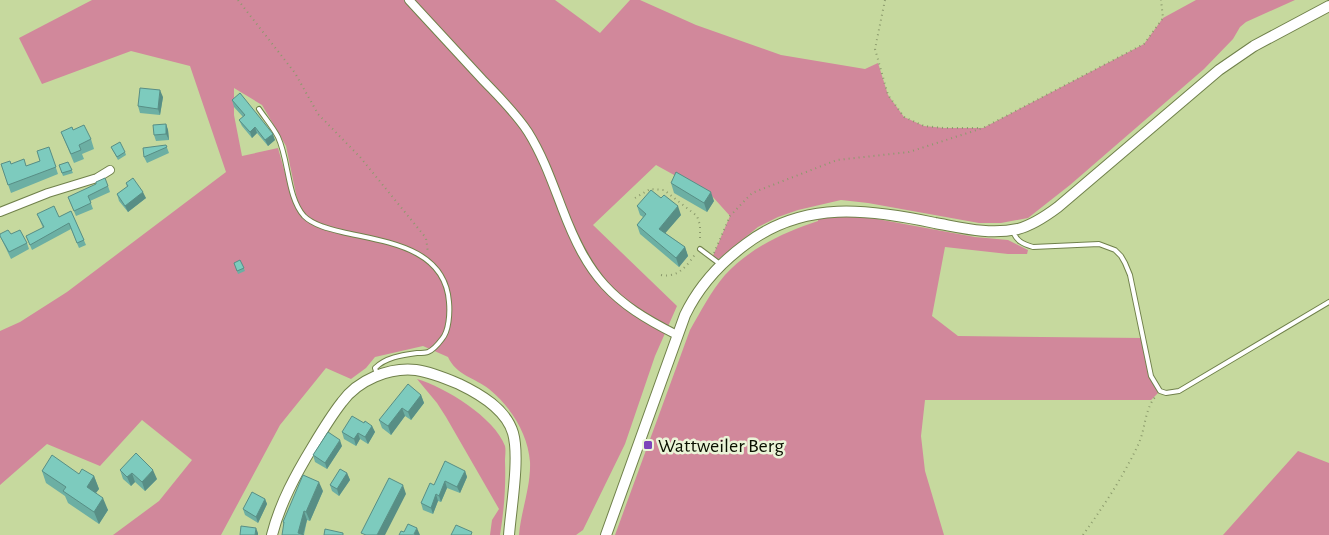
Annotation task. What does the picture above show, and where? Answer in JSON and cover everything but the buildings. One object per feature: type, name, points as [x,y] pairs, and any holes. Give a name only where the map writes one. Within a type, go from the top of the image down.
[{"type":"street","points":[[409,0],[527,130],[543,161],[576,241],[594,273],[615,297],[626,306],[677,335]]},
{"type":"street","points":[[606,535],[677,335],[692,301],[720,265],[748,242],[768,229],[799,217],[819,213],[855,211],[910,217],[985,232],[1012,230],[1027,226],[1058,207],[1219,70],[1254,46],[1329,6]]},
{"type":"street","points":[[0,212],[97,178],[110,170]]},
{"type":"street","points":[[272,535],[279,512],[290,487],[328,422],[343,401],[352,391],[368,380],[404,370],[430,373],[473,391],[484,398],[508,421],[513,433],[516,459],[509,535]]},
{"type":"lane","points":[[259,109],[278,137],[297,207],[305,217],[332,230],[400,246],[420,254],[429,260],[444,281],[448,293],[449,315],[444,338],[428,352],[404,355],[379,364],[375,368],[378,376]]},
{"type":"lane","points":[[1012,230],[1018,240],[1024,245],[1044,247],[1099,244],[1108,246],[1121,256],[1130,275],[1151,376],[1160,391],[1166,393],[1180,391],[1329,302]]},
{"type":"lane","points":[[700,249],[720,265]]},
{"type":"path","points":[[238,0],[296,73],[318,114],[360,157],[426,238],[429,260]]},
{"type":"path","points":[[885,0],[875,49],[888,95],[904,117],[924,126],[983,128]]},
{"type":"path","points":[[712,258],[730,216],[752,194],[837,160],[909,152],[983,128],[1144,44],[1163,18],[1161,0]]},
{"type":"path","points":[[635,198],[650,189],[664,190],[697,216],[700,225],[700,249],[679,272],[670,277],[661,275]]},
{"type":"path","points":[[1083,535],[1104,505],[1139,444],[1151,400],[1160,391]]},
{"type":"shaded area","points":[[92,0],[555,0],[600,33],[630,0],[640,0],[696,25],[781,55],[865,69],[878,63],[888,95],[904,117],[924,126],[983,128],[1144,44],[1163,18],[1196,0],[1295,0],[1246,22],[1240,27],[1233,39],[1204,69],[1070,185],[1028,218],[1001,223],[979,223],[841,200],[798,210],[778,217],[758,227],[716,261],[712,258],[730,216],[712,196],[656,165],[593,225],[677,306],[655,356],[625,444],[583,530],[576,535],[519,535],[530,471],[529,452],[522,431],[504,404],[489,389],[461,372],[451,363],[448,357],[423,346],[375,357],[366,368],[351,379],[326,368],[280,425],[221,535],[113,535],[159,501],[192,460],[142,420],[100,466],[47,444],[0,485],[0,331],[20,322],[67,292],[226,172],[190,66],[131,51],[42,84],[19,38]],"holes":[[[234,88],[262,105],[286,146],[297,199],[294,205],[278,148],[242,156],[234,115]]]},
{"type":"shaded area","points":[[847,216],[877,219],[975,237],[1008,240],[1028,250],[1027,254],[1008,254],[945,247],[932,316],[958,336],[1143,338],[1151,376],[1160,391],[1151,400],[925,400],[921,436],[925,471],[944,535],[615,535],[690,330],[715,288],[735,265],[768,242],[818,221],[818,218]]},
{"type":"shaded area","points":[[417,379],[455,396],[468,405],[491,425],[505,446],[503,517],[500,535],[490,535],[492,520],[499,509],[446,417]]},
{"type":"shaded area","points":[[1298,451],[1329,463],[1329,535],[1223,535]]},
{"type":"place","name":"Wattweiler Berg","points":[[648,445]]}]
